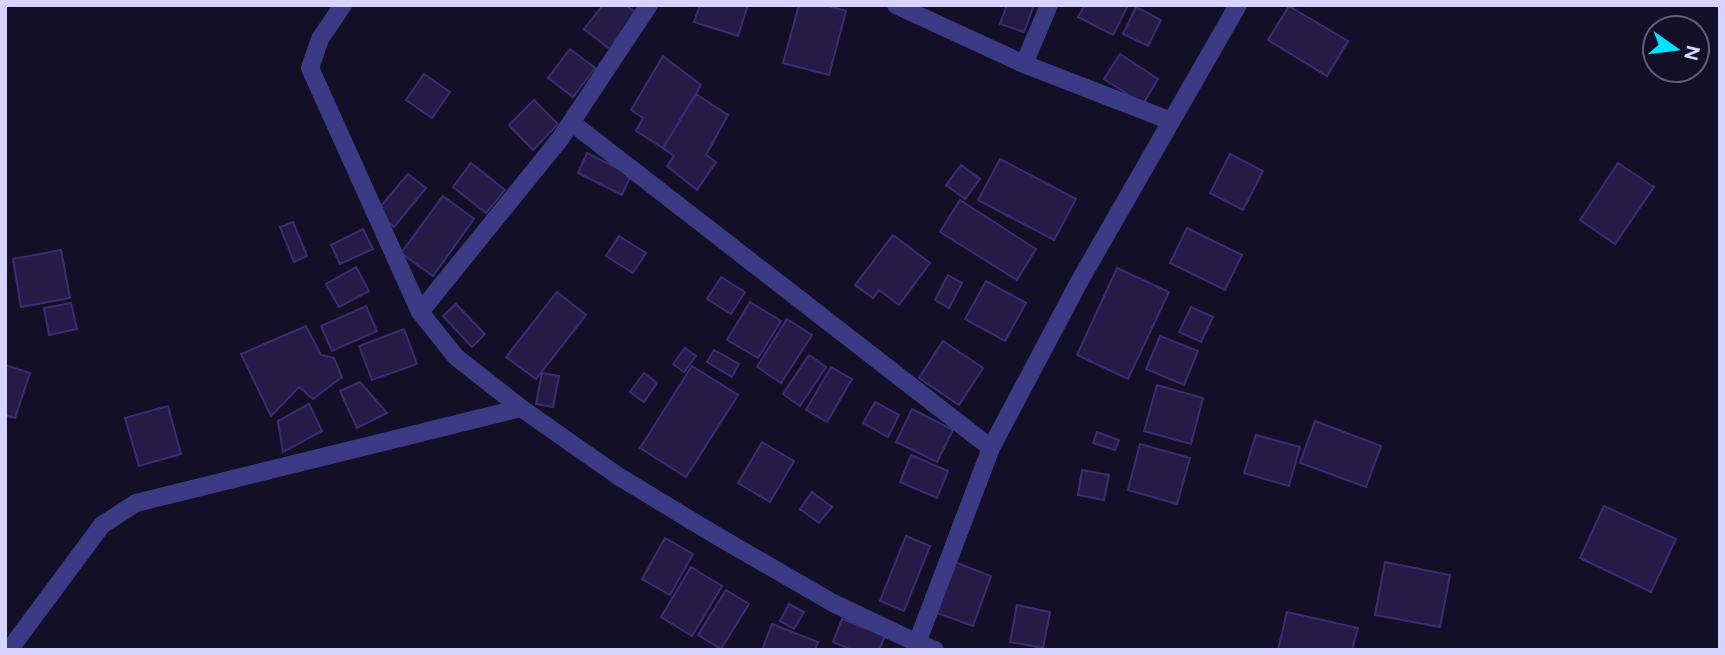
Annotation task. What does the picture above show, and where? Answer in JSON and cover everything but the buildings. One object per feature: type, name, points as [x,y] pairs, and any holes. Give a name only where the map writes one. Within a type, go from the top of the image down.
[{"type":"street","points":[[343,5],[320,38],[310,68],[420,312],[456,357],[521,408],[618,476],[833,603],[935,650]]},
{"type":"street","points":[[420,312],[560,138],[649,5]]},
{"type":"street","points":[[896,5],[1024,64],[1171,121]]},
{"type":"street","points":[[1024,64],[1049,5]]},
{"type":"street","points":[[918,643],[991,448],[1079,282],[1238,5]]},
{"type":"street","points":[[571,122],[991,448]]},
{"type":"street","points":[[9,650],[102,525],[136,503],[521,408]]}]
